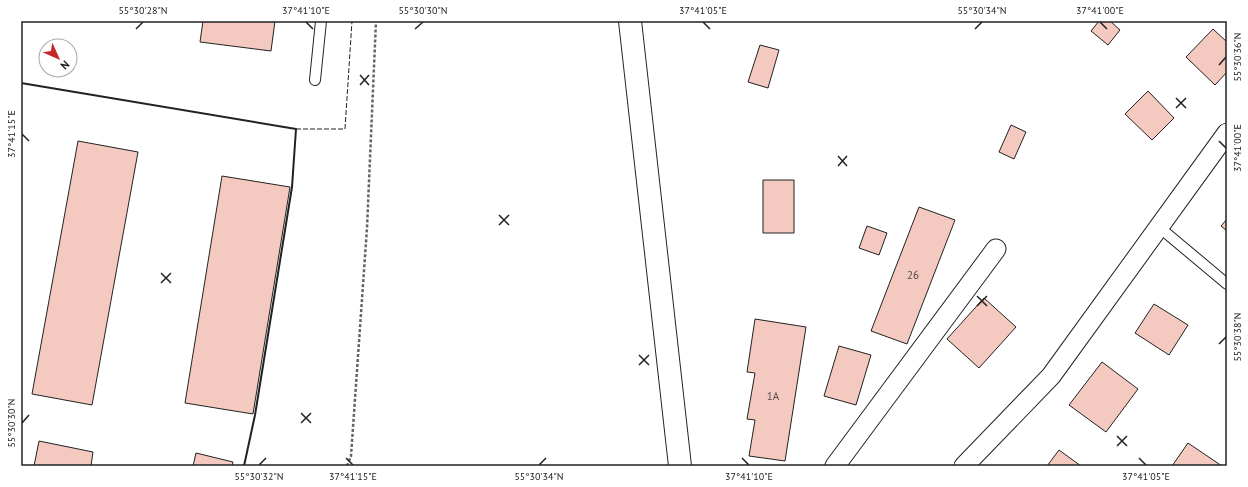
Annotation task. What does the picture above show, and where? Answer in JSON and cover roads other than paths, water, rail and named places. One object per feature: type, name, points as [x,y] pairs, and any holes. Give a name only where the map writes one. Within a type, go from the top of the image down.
[{"type":"main road","points":[[630,21],[680,466]]},
{"type":"street","points":[[964,466],[1051,376],[1227,133]]},
{"type":"street","points":[[835,466],[996,249]]},
{"type":"lane","points":[[315,80],[321,21]]},
{"type":"lane","points":[[1159,227],[1227,284]]}]
